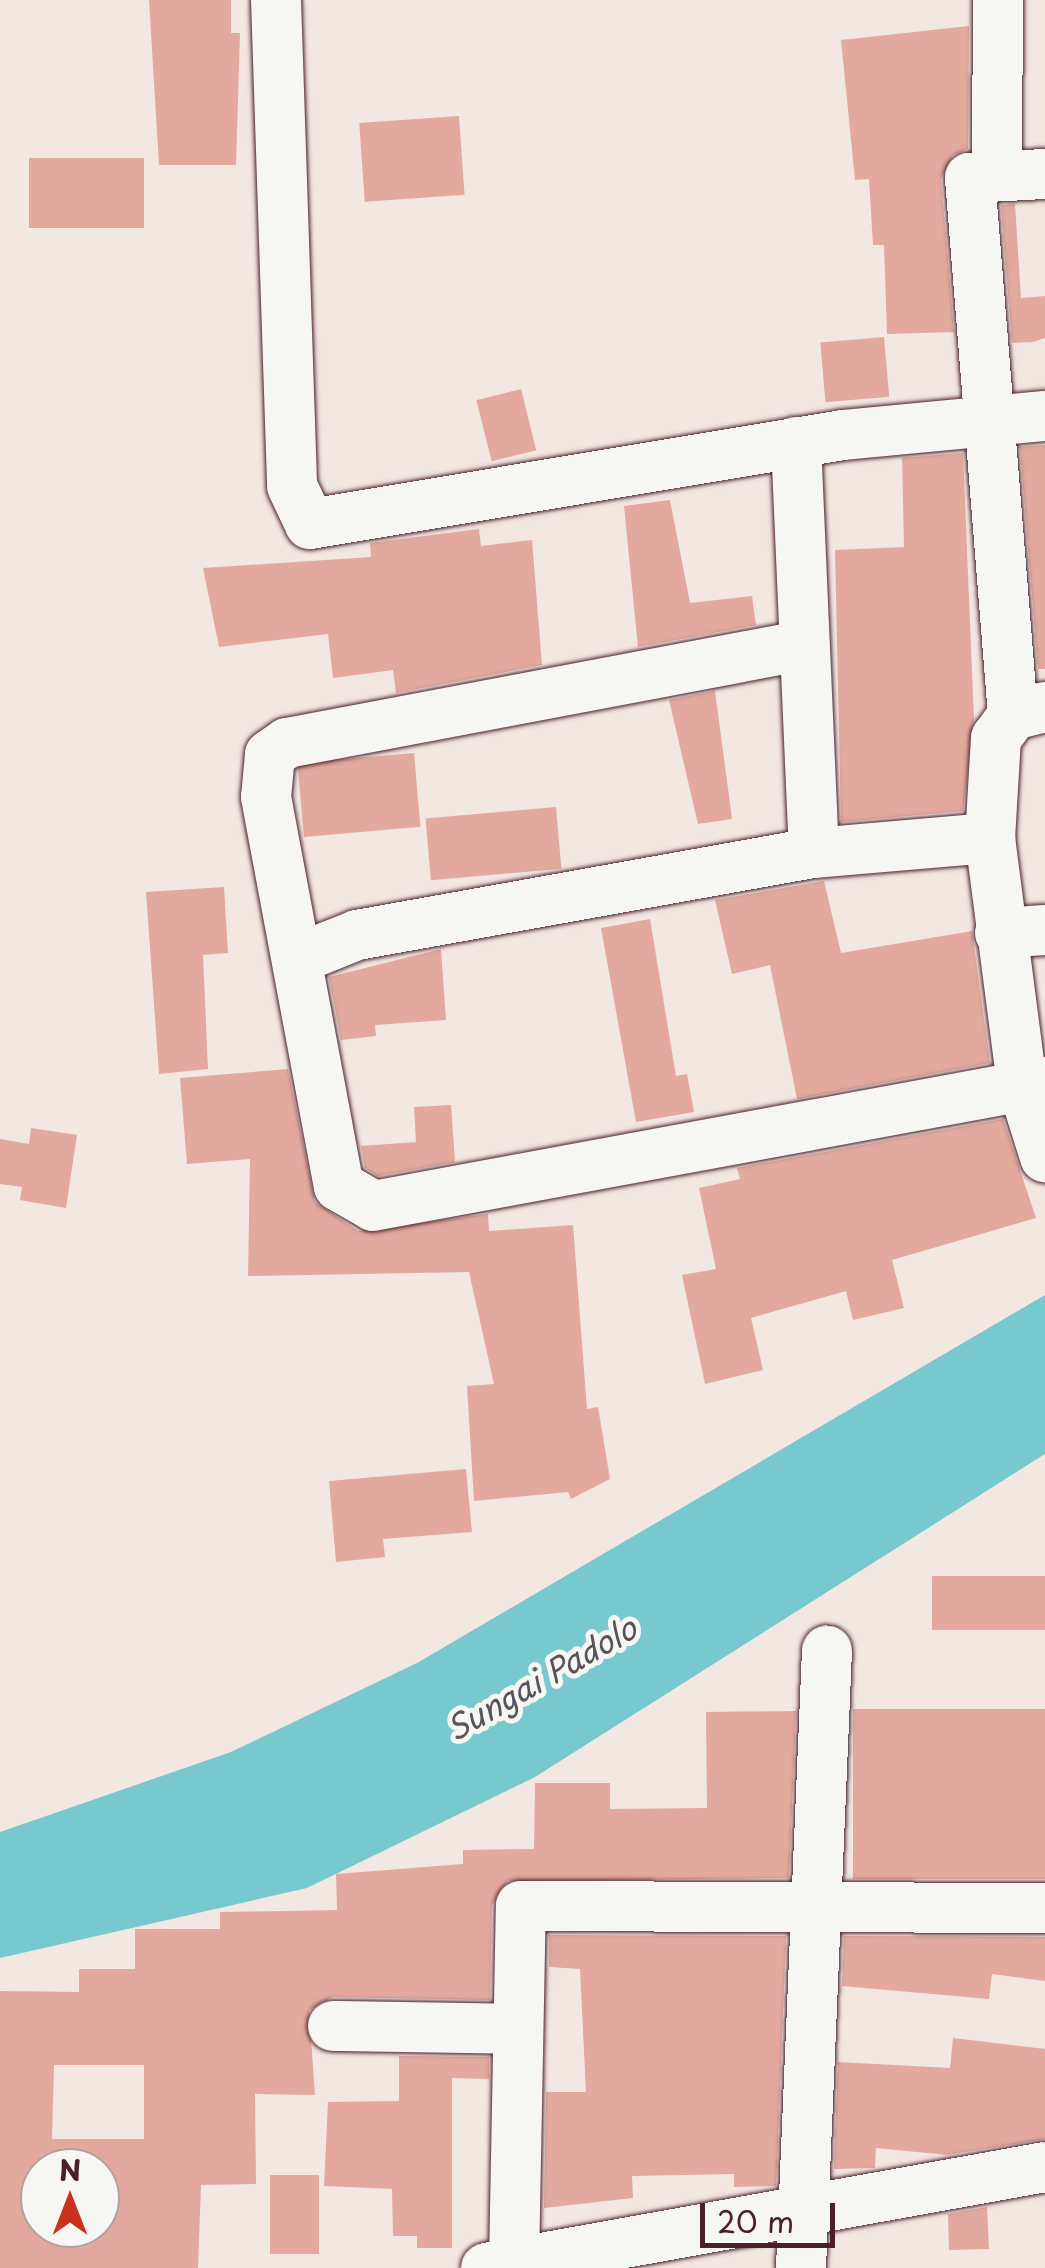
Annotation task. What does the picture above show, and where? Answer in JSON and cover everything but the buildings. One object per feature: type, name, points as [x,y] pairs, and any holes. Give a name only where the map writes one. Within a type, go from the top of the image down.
[{"type":"street","points":[[276,0],[292,486],[310,524],[796,442],[1045,416]]},
{"type":"street","points":[[998,0],[1021,174],[970,178],[988,420],[1029,711],[991,758],[990,838],[1022,932],[1034,1083],[1045,1157]]},
{"type":"street","points":[[796,442],[800,646],[814,853]]},
{"type":"street","points":[[800,646],[277,748],[263,769],[340,1186],[373,1206],[1034,1083]]},
{"type":"street","points":[[297,959],[357,935],[814,853],[990,838]]},
{"type":"street","points":[[800,2268],[800,2210],[820,1907],[827,1650]]},
{"type":"street","points":[[1045,1908],[520,1906],[518,2028],[500,2265],[1045,2167]]},
{"type":"street","points":[[333,2026],[518,2028]]},
{"type":"water","name":"Sungai Padolo","points":[[1045,1295],[1045,1454],[535,1777],[307,1888],[0,1958],[0,1832],[231,1752],[417,1663]]}]
